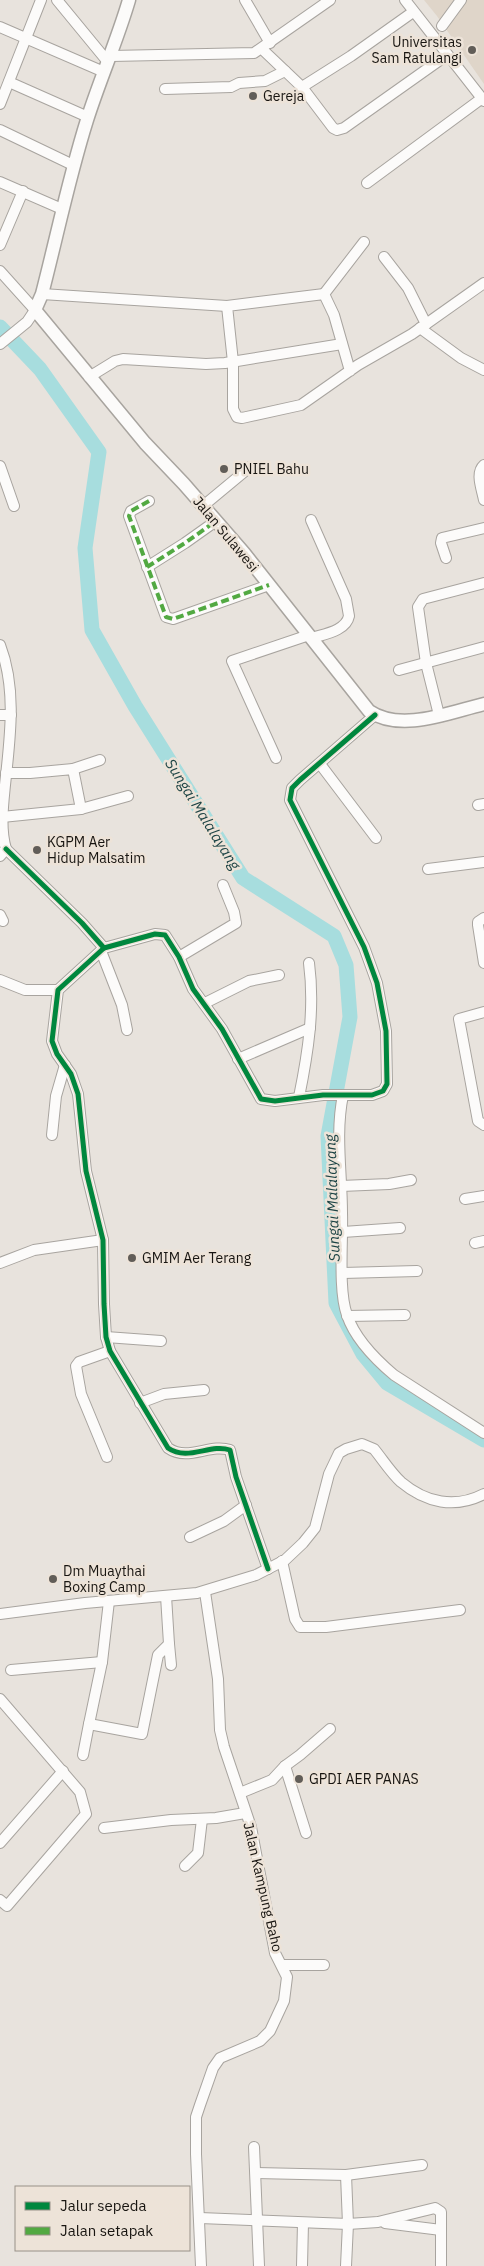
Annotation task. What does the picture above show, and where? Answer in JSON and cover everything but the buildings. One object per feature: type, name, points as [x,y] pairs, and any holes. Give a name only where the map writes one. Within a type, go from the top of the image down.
[{"type":"main road","points":[[35,310],[42,294],[73,166],[128,1]]},
{"type":"main road","name":"Jalan Sulawesi","points":[[35,310],[145,442],[216,520],[361,702],[375,715]]},
{"type":"main road","points":[[375,715],[404,721],[440,715],[484,704]]},
{"type":"street","points":[[0,104],[41,0]]},
{"type":"street","points":[[57,0],[108,64]]},
{"type":"street","points":[[245,0],[266,46],[285,71],[302,87],[332,128],[337,130],[344,128],[447,56]]},
{"type":"street","points":[[0,27],[25,38],[108,64],[254,53],[330,0]]},
{"type":"street","points":[[366,183],[483,100],[405,0]]},
{"type":"street","points":[[442,26],[461,0]]},
{"type":"street","points":[[302,87],[413,12]]},
{"type":"street","points":[[165,89],[231,87],[239,83],[265,80],[285,71]]},
{"type":"street","points":[[9,82],[88,117]]},
{"type":"street","points":[[0,130],[73,166]]},
{"type":"street","points":[[0,182],[62,209]]},
{"type":"street","points":[[0,244],[23,191]]},
{"type":"street","points":[[42,294],[227,306],[324,294],[364,242]]},
{"type":"street","points":[[384,257],[408,288],[423,326],[461,358],[484,370]]},
{"type":"street","name":"Jalan Sulawesi","points":[[0,271],[35,310]]},
{"type":"street","points":[[227,306],[233,362],[233,409],[237,418],[301,405],[350,371],[423,326],[484,283]]},
{"type":"street","points":[[324,294],[334,315],[350,371]]},
{"type":"street","points":[[0,344],[27,322],[35,310]]},
{"type":"street","points":[[89,377],[115,361],[130,358],[206,364],[233,362],[342,344]]},
{"type":"street","points":[[484,465],[480,468],[479,476],[484,500]]},
{"type":"street","points":[[0,466],[14,506]]},
{"type":"street","points":[[203,506],[250,467]]},
{"type":"street","points":[[149,501],[131,512],[129,516],[166,617],[169,619],[269,585]]},
{"type":"street","points":[[147,568],[216,520]]},
{"type":"street","points":[[276,758],[232,661],[310,636],[334,631],[344,625],[350,616],[346,599],[310,520]]},
{"type":"street","points":[[446,558],[441,543],[442,538],[483,530]]},
{"type":"street","points":[[440,715],[426,663],[418,608],[420,602],[423,599],[484,584]]},
{"type":"street","points":[[0,645],[6,660],[11,715],[2,817],[3,850],[103,949],[122,1005],[127,1030]]},
{"type":"street","points":[[399,670],[484,647]]},
{"type":"street","points":[[0,715],[11,715]]},
{"type":"street","points":[[268,1569],[246,1506],[230,1450],[223,1448],[189,1454],[174,1452],[161,1439],[110,1351],[106,1337],[103,1240],[86,1171],[78,1094],[74,1081],[57,1054],[52,1041],[58,990],[103,949],[161,934],[165,935],[179,957],[193,988],[222,1029],[260,1099],[275,1101],[323,1095],[372,1095],[384,1090],[387,1084],[386,1031],[376,983],[364,947],[290,800],[292,788],[375,715]]},
{"type":"street","points":[[6,772],[30,773],[73,769],[100,760]]},
{"type":"street","points":[[320,764],[376,838]]},
{"type":"street","points":[[73,769],[81,809]]},
{"type":"street","points":[[2,817],[81,809],[128,796]]},
{"type":"street","points":[[428,869],[484,862]]},
{"type":"street","points":[[179,957],[236,922],[234,912],[223,886]]},
{"type":"street","points":[[484,918],[478,922],[484,963]]},
{"type":"street","points":[[299,1097],[310,1028],[309,963]]},
{"type":"street","points":[[205,1003],[249,981],[279,975]]},
{"type":"street","points":[[0,980],[25,990],[58,990]]},
{"type":"street","points":[[484,1012],[459,1019],[478,1121],[484,1125]]},
{"type":"street","points":[[238,1059],[310,1028]]},
{"type":"street","points":[[52,1135],[56,1096],[65,1065]]},
{"type":"street","points":[[341,1095],[343,1273],[344,1303],[347,1316],[371,1353],[394,1375],[484,1433]]},
{"type":"street","points":[[341,1186],[389,1184],[411,1180]]},
{"type":"street","points":[[465,1199],[484,1196]]},
{"type":"street","points":[[343,1232],[400,1228]]},
{"type":"street","points":[[0,1264],[34,1250],[103,1240]]},
{"type":"street","points":[[343,1273],[417,1272]]},
{"type":"street","points":[[347,1316],[405,1315]]},
{"type":"street","points":[[106,1337],[161,1341]]},
{"type":"street","points":[[108,1457],[81,1394],[76,1366],[79,1362],[110,1351]]},
{"type":"street","points":[[140,1404],[164,1394],[204,1390]]},
{"type":"street","points":[[0,1614],[205,1592],[268,1569],[282,1561],[303,1543],[315,1528],[329,1474],[339,1453],[357,1445],[368,1445],[374,1449],[401,1482],[432,1500],[444,1503],[459,1503],[484,1494]]},
{"type":"street","points":[[190,1537],[224,1521],[246,1506]]},
{"type":"street","points":[[282,1561],[296,1619],[300,1627],[326,1627],[460,1610]]},
{"type":"street","name":"Jalan Kampung Baho","points":[[201,2266],[196,2117],[214,2068],[220,2058],[260,2041],[270,2031],[284,2001],[287,1977],[276,1953],[251,1827],[220,1730],[218,1678],[205,1592]]},
{"type":"street","points":[[166,1596],[171,1665]]},
{"type":"street","points":[[83,1755],[102,1662],[109,1601]]},
{"type":"street","points":[[89,1724],[142,1734],[158,1655],[169,1644]]},
{"type":"street","points":[[11,1670],[102,1662]]},
{"type":"street","points":[[0,1699],[80,1792],[86,1814],[7,1906],[0,1900]]},
{"type":"street","points":[[240,1793],[268,1783],[285,1766],[330,1729]]},
{"type":"street","points":[[285,1766],[306,1833]]},
{"type":"street","points":[[0,1843],[63,1771]]},
{"type":"street","points":[[104,1828],[245,1813]]},
{"type":"street","points":[[185,1866],[198,1853],[202,1819]]},
{"type":"street","points":[[283,1965],[324,1965]]},
{"type":"street","points":[[254,2146],[259,2266]]},
{"type":"street","points":[[256,2173],[346,2175],[422,2165]]},
{"type":"street","points":[[346,2175],[348,2224],[346,2266]]},
{"type":"street","points":[[200,2218],[348,2224],[378,2222],[435,2208],[441,2212],[441,2266]]},
{"type":"street","points":[[378,2222],[441,2230]]},
{"type":"street","points":[[302,2266],[303,2223]]},
{"type":"shaded area","name":"Universitas Sam Ratulangi","points":[[424,0],[484,0],[484,84],[437,16]]},
{"type":"waterway","name":"Sungai Malalayang","points":[[0,327],[40,369],[99,452],[85,548],[92,630],[135,706],[243,878],[334,936],[346,965],[350,1017],[328,1136],[336,1303],[363,1354],[387,1383],[484,1440]]},
{"type":"marked path","points":[[149,501],[131,511],[129,516],[166,617],[173,619],[269,585]]},
{"type":"marked path","points":[[147,567],[216,521]]},
{"type":"cycle path","points":[[104,948],[155,934],[165,935],[179,957],[193,989],[222,1029],[261,1099],[275,1101],[323,1095],[372,1095],[383,1091],[387,1084],[386,1031],[377,983],[364,947],[290,800],[292,788],[375,715]]},
{"type":"cycle path","points":[[6,849],[82,923],[104,948],[58,990],[52,1041],[57,1054],[71,1074],[78,1094],[86,1171],[103,1240],[106,1337],[110,1351],[168,1448],[183,1453],[222,1448],[230,1450],[236,1477],[268,1569]]},
{"type":"place","name":"Universitas Sam Ratulangi","points":[[472,50]]},
{"type":"place","name":"Gereja","points":[[253,96]]},
{"type":"place","name":"PNIEL Bahu","points":[[224,469]]},
{"type":"place","name":"KGPM Aer Hidup Malsatim","points":[[37,850]]},
{"type":"place","name":"GMIM Aer Terang","points":[[132,1258]]},
{"type":"place","name":"Dm Muaythai Boxing Camp","points":[[53,1579]]},
{"type":"place","name":"GPDI AER PANAS","points":[[299,1779]]}]
